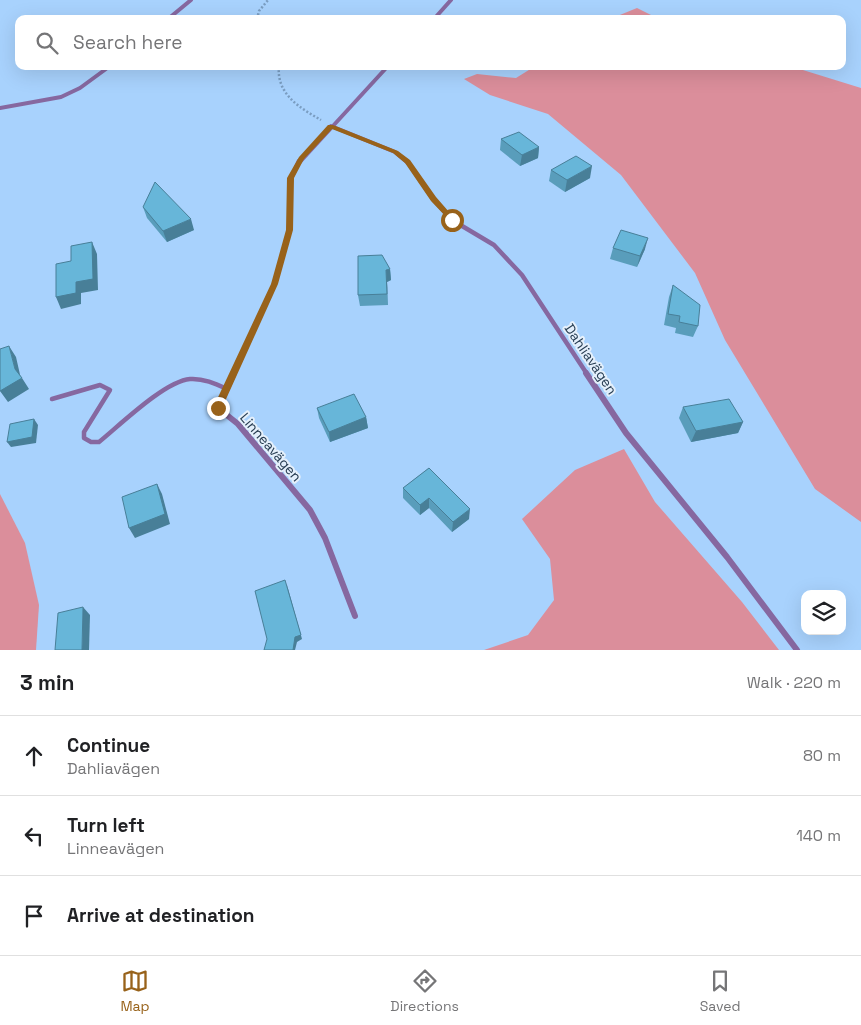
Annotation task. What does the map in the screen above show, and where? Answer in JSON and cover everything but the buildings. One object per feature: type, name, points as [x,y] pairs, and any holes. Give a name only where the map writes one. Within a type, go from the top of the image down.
[{"type":"street","points":[[173,15],[191,0]]},
{"type":"street","points":[[438,15],[451,0]]},
{"type":"street","points":[[0,108],[61,97],[80,88],[105,70]]},
{"type":"street","name":"Linneavägen","points":[[355,616],[325,538],[310,510],[238,424],[218,408],[274,284],[289,230],[291,178],[301,158],[384,70]]},
{"type":"street","name":"Dahliavägen","points":[[331,126],[396,152],[407,161],[434,199],[452,220],[494,245],[522,275],[626,433],[727,557],[797,650]]},
{"type":"lane","points":[[52,399],[100,385],[110,390],[84,432],[84,438],[88,442],[93,443],[99,442],[166,389],[186,379],[207,382],[227,389]]},
{"type":"path","points":[[258,15],[259,10],[268,0]]},
{"type":"path","points":[[278,70],[277,75],[284,93],[307,112],[331,126]]},
{"type":"shaded area","points":[[637,8],[651,15],[620,15]]},
{"type":"shaded area","points":[[529,70],[803,70],[861,88],[861,522],[815,489],[725,340],[695,273],[621,175],[548,114],[490,95],[464,79],[477,74],[516,78]]},
{"type":"shaded area","points":[[624,449],[655,502],[742,602],[779,650],[484,650],[528,635],[554,600],[550,559],[522,519],[575,470]]},
{"type":"shaded area","points":[[0,494],[25,543],[39,605],[36,650],[0,650]]},
{"type":"route","points":[[218,408],[274,284],[289,230],[291,178],[301,158],[331,126],[396,152],[407,161],[434,199],[452,220]]}]
